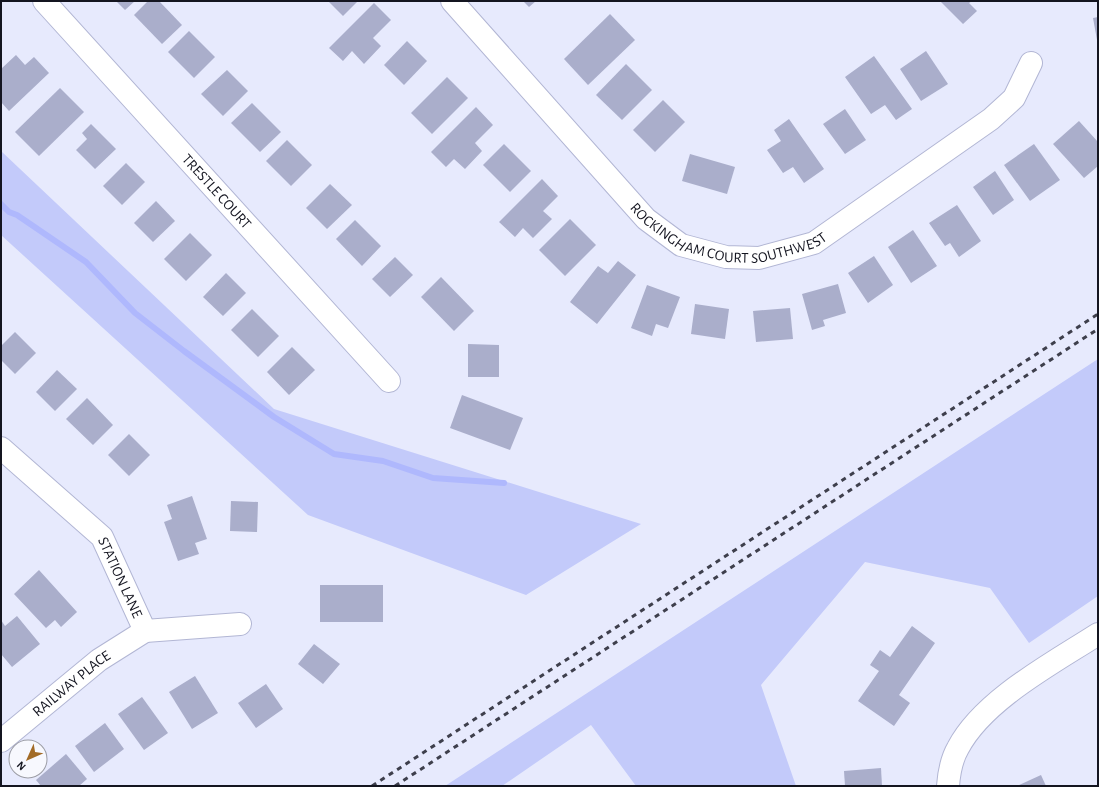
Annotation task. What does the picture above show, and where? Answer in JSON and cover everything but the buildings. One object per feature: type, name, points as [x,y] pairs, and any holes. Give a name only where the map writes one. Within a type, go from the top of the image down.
[{"type":"street","name":"TRESTLE COURT","points":[[44,1],[389,381]]},
{"type":"street","name":"ROCKINGHAM COURT SOUTHWEST","points":[[452,1],[646,219],[681,245],[726,257],[760,258],[814,243],[991,119],[1014,98],[1031,63]]},
{"type":"street","name":"STATION LANE","points":[[1,448],[102,538],[145,631],[240,624]]},
{"type":"street","name":"RAILWAY PLACE","points":[[1,741],[99,660],[145,631]]},
{"type":"street","points":[[948,786],[950,766],[957,749],[968,732],[998,702],[1020,684],[1098,634]]},
{"type":"shaded area","points":[[1,151],[274,409],[641,524],[526,595],[308,515],[1,235]]},
{"type":"shaded area","points":[[1098,359],[1098,596],[1029,643],[990,588],[865,562],[761,685],[796,786],[636,786],[591,725],[502,786],[445,786]]},
{"type":"waterway","points":[[1,204],[9,212],[17,215],[86,262],[135,313],[184,351],[274,417],[334,454],[383,461],[433,478],[504,483]]},
{"type":"railway","points":[[372,786],[1098,314]]},
{"type":"railway","points":[[395,786],[1098,329]]}]
